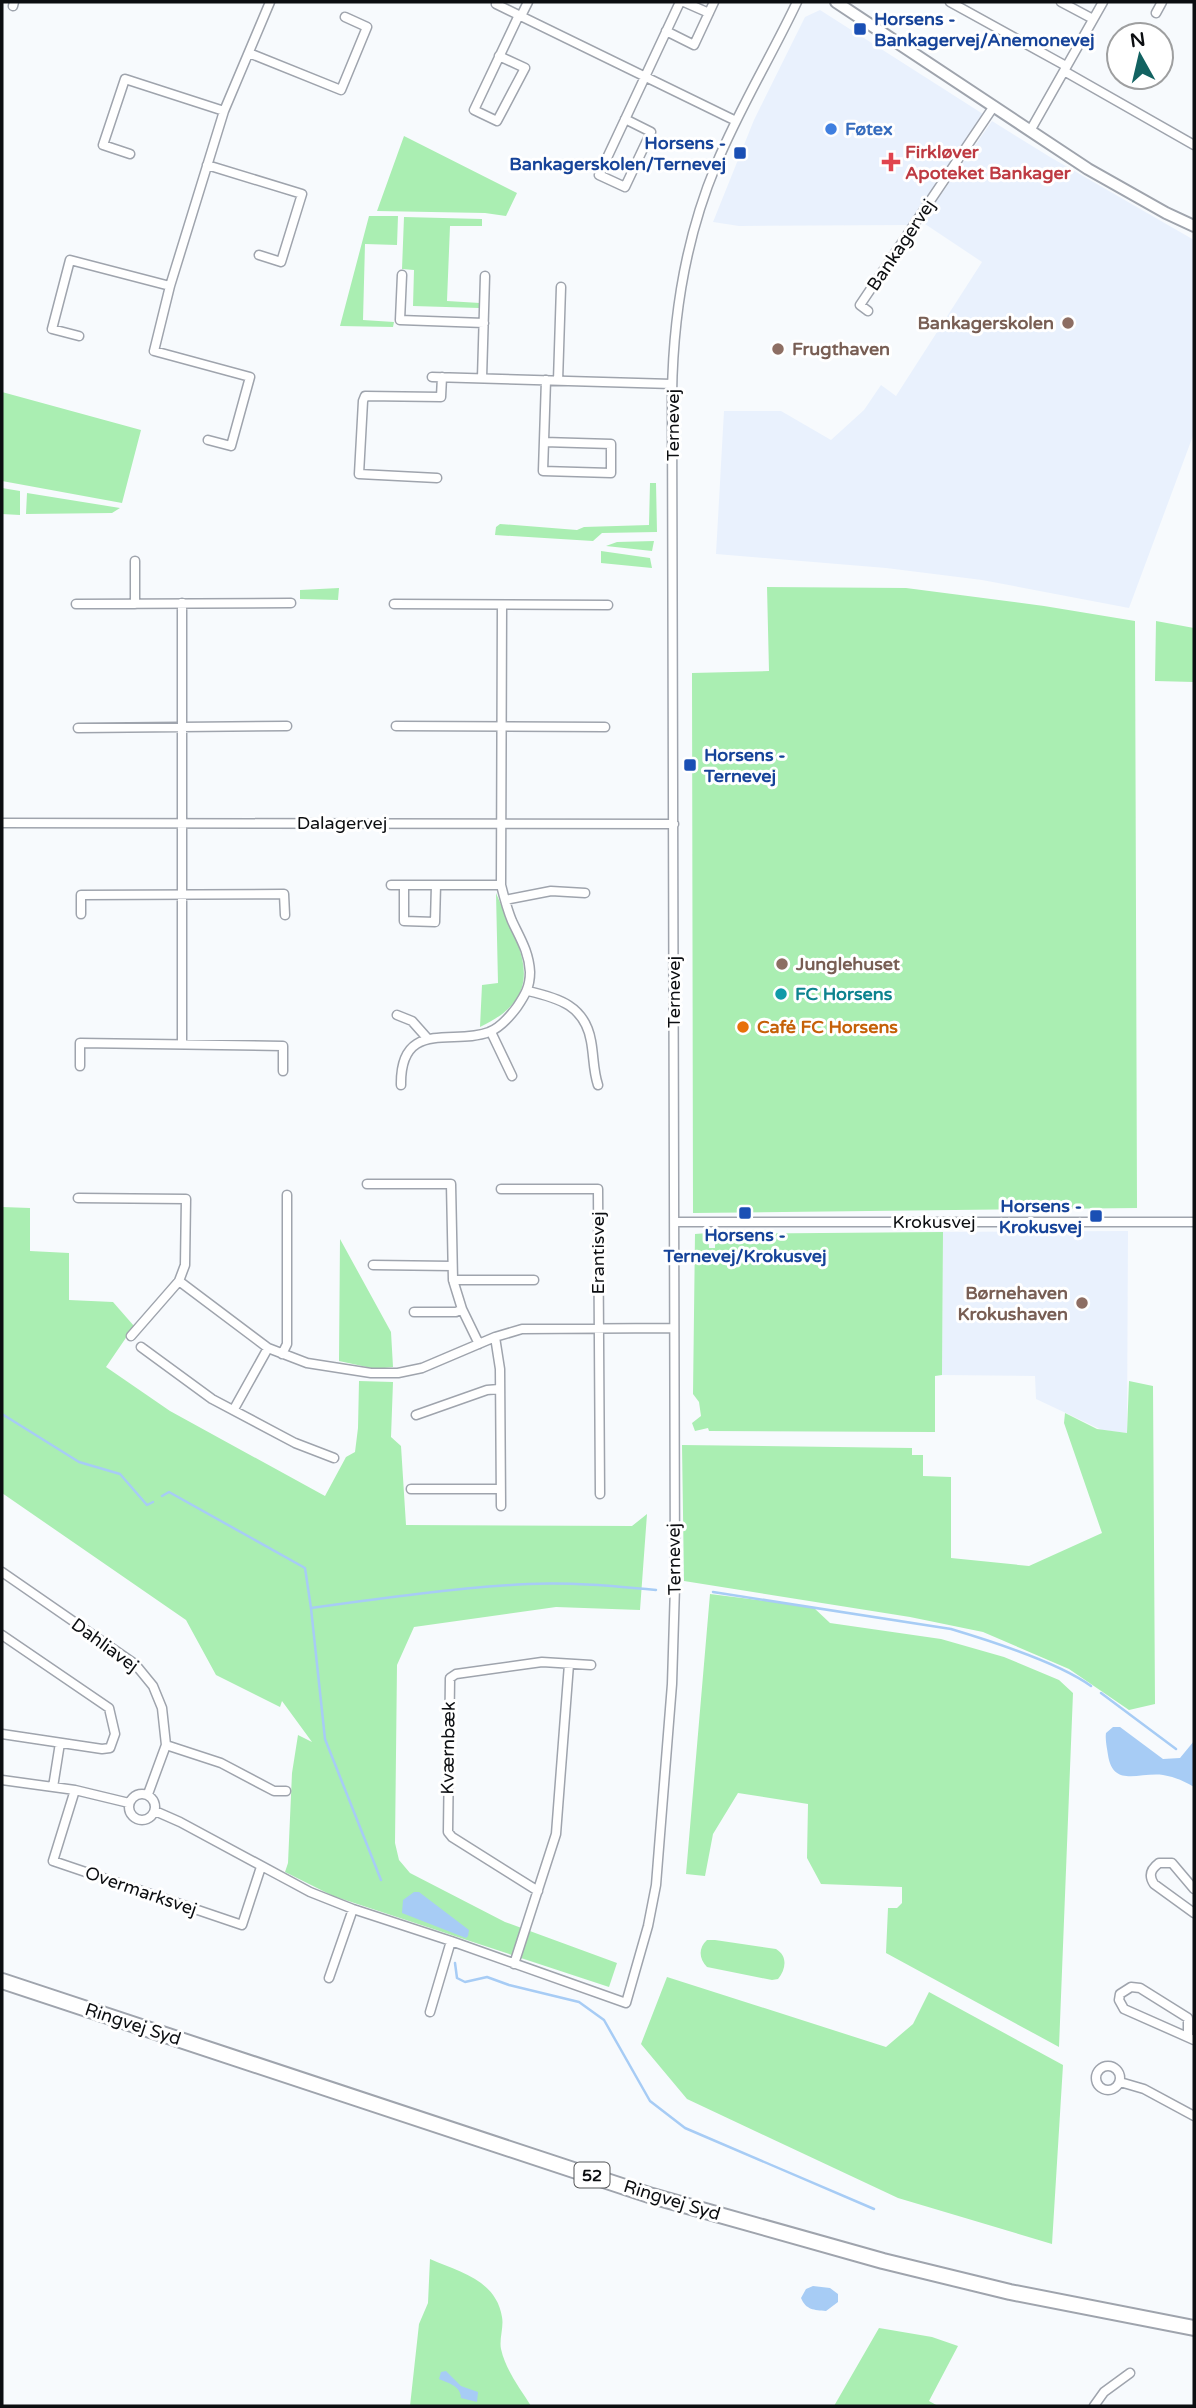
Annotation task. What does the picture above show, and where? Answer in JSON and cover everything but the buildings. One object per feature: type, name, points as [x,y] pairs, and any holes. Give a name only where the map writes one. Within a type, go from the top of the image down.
[{"type":"highway","name":"Ringvej Syd","points":[[2,1981],[652,2196],[883,2261],[1010,2292],[1194,2328]]},
{"type":"street","points":[[208,440],[231,446],[250,377],[154,351],[170,286],[224,111],[270,2]]},
{"type":"street","points":[[499,56],[525,68],[497,121],[474,110],[499,56],[528,2]]},
{"type":"street","points":[[625,120],[651,132],[625,187],[599,174],[666,31],[682,2],[709,13]]},
{"type":"street","points":[[666,31],[694,44],[714,2]]},
{"type":"street","name":"Ternevej","points":[[514,1964],[626,2003],[648,1926],[656,1885],[672,1684],[675,1587],[672,384],[676,320],[688,252],[716,166],[797,2]]},
{"type":"street","points":[[836,2],[1088,169],[1194,226]]},
{"type":"street","points":[[950,2],[1194,145]]},
{"type":"street","points":[[1061,2],[1093,19]]},
{"type":"street","points":[[1030,131],[1102,2]]},
{"type":"street","points":[[1156,13],[1162,2]]},
{"type":"street","points":[[496,4],[736,121]]},
{"type":"street","points":[[249,52],[341,90],[367,27],[345,18]]},
{"type":"street","points":[[130,154],[103,145],[125,79],[224,111]]},
{"type":"street","name":"Bankagervej","points":[[869,311],[860,305],[994,106]]},
{"type":"street","points":[[207,165],[302,194],[281,262],[259,255]]},
{"type":"street","points":[[79,336],[52,329],[70,260],[170,286]]},
{"type":"street","points":[[402,275],[400,320],[484,323]]},
{"type":"street","points":[[482,379],[485,276]]},
{"type":"street","points":[[558,381],[561,287]]},
{"type":"street","points":[[432,377],[672,384]]},
{"type":"street","points":[[437,478],[359,474],[365,396],[441,397],[442,377]]},
{"type":"street","points":[[544,442],[611,444],[611,472],[543,471],[546,380]]},
{"type":"street","points":[[135,561],[135,604]]},
{"type":"street","points":[[76,604],[291,603]]},
{"type":"street","points":[[182,604],[182,1044]]},
{"type":"street","points":[[394,604],[608,605]]},
{"type":"street","points":[[401,1085],[405,1058],[415,1046],[428,1039],[491,1032],[513,1013],[528,990],[530,972],[527,954],[505,900],[502,885],[502,605]]},
{"type":"street","points":[[79,728],[287,726]]},
{"type":"street","points":[[396,726],[605,727]]},
{"type":"street","name":"Dalagervej","points":[[2,823],[674,824]]},
{"type":"street","points":[[391,885],[502,885]]},
{"type":"street","points":[[404,885],[404,921],[435,922],[436,885]]},
{"type":"street","points":[[505,900],[551,891],[585,893]]},
{"type":"street","points":[[81,915],[81,895],[285,894],[285,915]]},
{"type":"street","points":[[528,990],[558,998],[571,1005],[582,1016],[589,1032],[593,1069],[598,1085]]},
{"type":"street","points":[[397,1015],[412,1021],[428,1039]]},
{"type":"street","points":[[491,1032],[512,1076]]},
{"type":"street","points":[[80,1066],[80,1043],[283,1046],[283,1072]]},
{"type":"street","points":[[367,1184],[452,1184],[453,1280],[462,1309],[479,1344]]},
{"type":"street","name":"Erantisvej","points":[[501,1189],[598,1189],[600,1494]]},
{"type":"street","points":[[282,1354],[287,1344],[287,1195]]},
{"type":"street","points":[[78,1198],[186,1199],[187,1257],[179,1281],[131,1336]]},
{"type":"street","name":"Krokusvej","points":[[674,1222],[1194,1222]]},
{"type":"street","points":[[373,1265],[452,1266]]},
{"type":"street","points":[[453,1280],[534,1280]]},
{"type":"street","points":[[179,1281],[268,1348],[307,1363],[371,1373],[398,1373],[422,1368],[522,1329],[673,1328]]},
{"type":"street","points":[[414,1312],[462,1309]]},
{"type":"street","points":[[495,1338],[499,1348],[501,1506]]},
{"type":"street","points":[[141,1347],[192,1386],[295,1443],[334,1458]]},
{"type":"street","points":[[234,1409],[268,1348]]},
{"type":"street","points":[[416,1415],[487,1390],[499,1389]]},
{"type":"street","points":[[411,1489],[500,1489]]},
{"type":"street","name":"Dahliavej","points":[[2,1572],[135,1664],[148,1677],[162,1708],[166,1745],[148,1794]]},
{"type":"street","points":[[2,1635],[108,1708],[115,1734],[110,1748],[102,1749],[2,1734]]},
{"type":"street","name":"Kværnbæk","points":[[538,1891],[452,1838],[448,1832],[450,1678],[456,1674],[542,1662],[592,1665]]},
{"type":"street","points":[[155,1811],[310,1892],[514,1964],[555,1834],[569,1664]]},
{"type":"street","points":[[53,1787],[60,1743]]},
{"type":"street","points":[[166,1745],[221,1763],[274,1791],[286,1791]]},
{"type":"street","points":[[2,1780],[75,1790],[130,1803]]},
{"type":"street","name":"Overmarksvej","points":[[75,1790],[53,1861],[242,1925],[261,1867]]},
{"type":"street","points":[[139,1794],[148,1794],[154,1800],[155,1811],[149,1819],[136,1819],[130,1812],[130,1803],[139,1794]]},
{"type":"street","points":[[1194,1889],[1172,1863],[1159,1863],[1151,1873],[1150,1879],[1154,1884],[1194,1913]]},
{"type":"street","points":[[329,1978],[353,1909]]},
{"type":"street","points":[[430,2012],[451,1941]]},
{"type":"street","points":[[1131,1987],[1140,1988],[1188,2018],[1191,2038],[1124,2009],[1119,2000],[1120,1994],[1131,1987]]},
{"type":"street","points":[[1120,2081],[1144,2089],[1194,2116]]},
{"type":"street","points":[[1094,2406],[1104,2392],[1130,2373]]},
{"type":"shaded area","points":[[820,10],[983,114],[909,225],[739,226],[713,222],[754,120],[805,17]]},
{"type":"shaded area","name":"Bankagerskolen","points":[[992,121],[1194,240],[1194,433],[1129,608],[982,580],[886,568],[716,554],[724,411],[781,411],[831,440],[864,410],[881,385],[896,396],[982,262],[922,222]]},
{"type":"shaded area","points":[[1128,1231],[1127,1433],[1102,1430],[1036,1399],[1035,1376],[942,1375],[943,1232]]},
{"type":"green space","points":[[404,136],[517,193],[506,216],[485,213],[377,211]]},
{"type":"green space","points":[[369,216],[398,216],[397,245],[365,244],[363,320],[394,322],[393,327],[340,326]]},
{"type":"green space","points":[[404,217],[482,219],[482,226],[450,226],[447,301],[480,303],[479,308],[413,306],[414,270],[402,269]]},
{"type":"green space","points":[[2,392],[141,430],[122,503],[2,481]]},
{"type":"green space","points":[[650,483],[656,483],[657,532],[602,533],[593,541],[495,535],[496,527],[500,524],[577,530],[584,527],[649,525]]},
{"type":"green space","points":[[2,488],[20,491],[20,515],[2,514]]},
{"type":"green space","points":[[27,493],[120,508],[112,513],[26,514]]},
{"type":"green space","points":[[654,541],[652,551],[606,546],[617,542]]},
{"type":"green space","points":[[601,551],[650,558],[652,568],[601,563]]},
{"type":"green space","points":[[767,587],[906,588],[1135,621],[1137,1208],[693,1213],[692,673],[769,671]]},
{"type":"green space","points":[[339,588],[338,600],[300,599],[300,590]]},
{"type":"green space","points":[[1156,621],[1194,628],[1194,682],[1155,681]]},
{"type":"green space","points":[[496,893],[520,951],[524,968],[523,984],[516,999],[502,1014],[480,1027],[482,985],[498,983]]},
{"type":"green space","points":[[2,1207],[30,1208],[30,1251],[69,1253],[69,1300],[113,1302],[134,1326],[106,1367],[170,1411],[325,1496],[346,1457],[355,1452],[359,1381],[393,1382],[391,1437],[401,1446],[406,1525],[632,1526],[647,1514],[640,1610],[556,1607],[414,1627],[397,1665],[395,1843],[399,1860],[410,1873],[505,1922],[617,1963],[609,1987],[333,1896],[285,1872],[288,1863],[292,1773],[298,1735],[312,1742],[282,1701],[280,1707],[216,1675],[186,1620],[2,1493]]},
{"type":"green space","points":[[943,1232],[942,1375],[935,1376],[935,1432],[709,1431],[708,1428],[695,1431],[692,1423],[701,1416],[699,1402],[693,1394],[695,1234],[708,1233],[709,1248],[715,1248],[715,1234]]},
{"type":"green space","points":[[340,1239],[391,1332],[393,1367],[376,1369],[339,1361]]},
{"type":"green space","points":[[1129,1381],[1153,1386],[1155,1704],[1129,1710],[1069,1669],[983,1632],[910,1617],[684,1581],[682,1445],[912,1448],[912,1455],[923,1455],[923,1476],[951,1477],[951,1558],[1029,1566],[1102,1533],[1064,1423],[1065,1413],[1097,1429],[1127,1433]]},
{"type":"green space","points":[[710,1594],[813,1607],[830,1623],[941,1639],[1004,1657],[1059,1680],[1073,1693],[1059,2047],[886,1953],[888,1908],[897,1908],[902,1903],[902,1887],[821,1884],[807,1858],[808,1804],[738,1793],[713,1834],[705,1876],[686,1874]]},
{"type":"green space","points":[[707,1940],[776,1949],[784,1959],[783,1971],[778,1979],[772,1980],[707,1967],[701,1954],[702,1946]]},
{"type":"green space","points":[[667,1977],[886,2047],[913,2024],[929,1992],[1063,2065],[1052,2244],[898,2198],[687,2099],[641,2044]]},
{"type":"green space","points":[[430,2259],[475,2279],[492,2294],[502,2317],[503,2357],[531,2406],[410,2406],[419,2324],[428,2303]]},
{"type":"green space","points":[[879,2328],[932,2337],[958,2346],[929,2401],[938,2406],[834,2406]]},
{"type":"water","points":[[1113,1727],[1120,1727],[1163,1759],[1180,1758],[1194,1741],[1194,1787],[1167,1776],[1128,1776],[1115,1772],[1108,1755],[1106,1738],[1106,1733]]},
{"type":"water","points":[[414,1892],[419,1892],[469,1930],[468,1936],[466,1938],[402,1913],[403,1900]]},
{"type":"water","points":[[813,2286],[830,2288],[838,2294],[838,2302],[826,2311],[808,2307],[801,2298],[806,2289]]},
{"type":"water","points":[[446,2371],[461,2386],[478,2392],[477,2402],[461,2398],[456,2388],[439,2379],[441,2372]]},
{"type":"waterway","points":[[2,1414],[79,1462],[120,1474],[147,1505],[153,1502]]},
{"type":"waterway","points":[[162,1496],[169,1492],[305,1568],[311,1608],[528,1584],[576,1584],[656,1590]]},
{"type":"waterway","points":[[713,1592],[951,1629],[1043,1661],[1091,1686]]},
{"type":"waterway","points":[[311,1608],[325,1739],[381,1880]]},
{"type":"waterway","points":[[1101,1693],[1176,1749]]},
{"type":"waterway","points":[[455,1963],[457,1978],[465,1982],[487,1977],[579,2002],[604,2020],[650,2101],[685,2128],[874,2209]]},
{"type":"place","name":"Horsens - Bankagervej/Anemonevej","points":[[860,29]]},
{"type":"place","name":"Føtex","points":[[831,129]]},
{"type":"place","name":"Horsens - Bankagerskolen/Ternevej","points":[[740,153]]},
{"type":"place","name":"Firkløver Apoteket Bankager","points":[[891,162]]},
{"type":"place","name":"Bankagerskolen","points":[[1068,323]]},
{"type":"place","name":"Frugthaven","points":[[778,349]]},
{"type":"place","name":"Horsens - Ternevej","points":[[690,765]]},
{"type":"place","name":"Junglehuset","points":[[782,964]]},
{"type":"place","name":"FC Horsens","points":[[781,994]]},
{"type":"place","name":"Café FC Horsens","points":[[743,1027]]},
{"type":"place","name":"Horsens - Ternevej/Krokusvej","points":[[745,1213]]},
{"type":"place","name":"Horsens - Krokusvej","points":[[1096,1216]]},
{"type":"place","name":"Børnehaven Krokushaven","points":[[1082,1303]]}]
